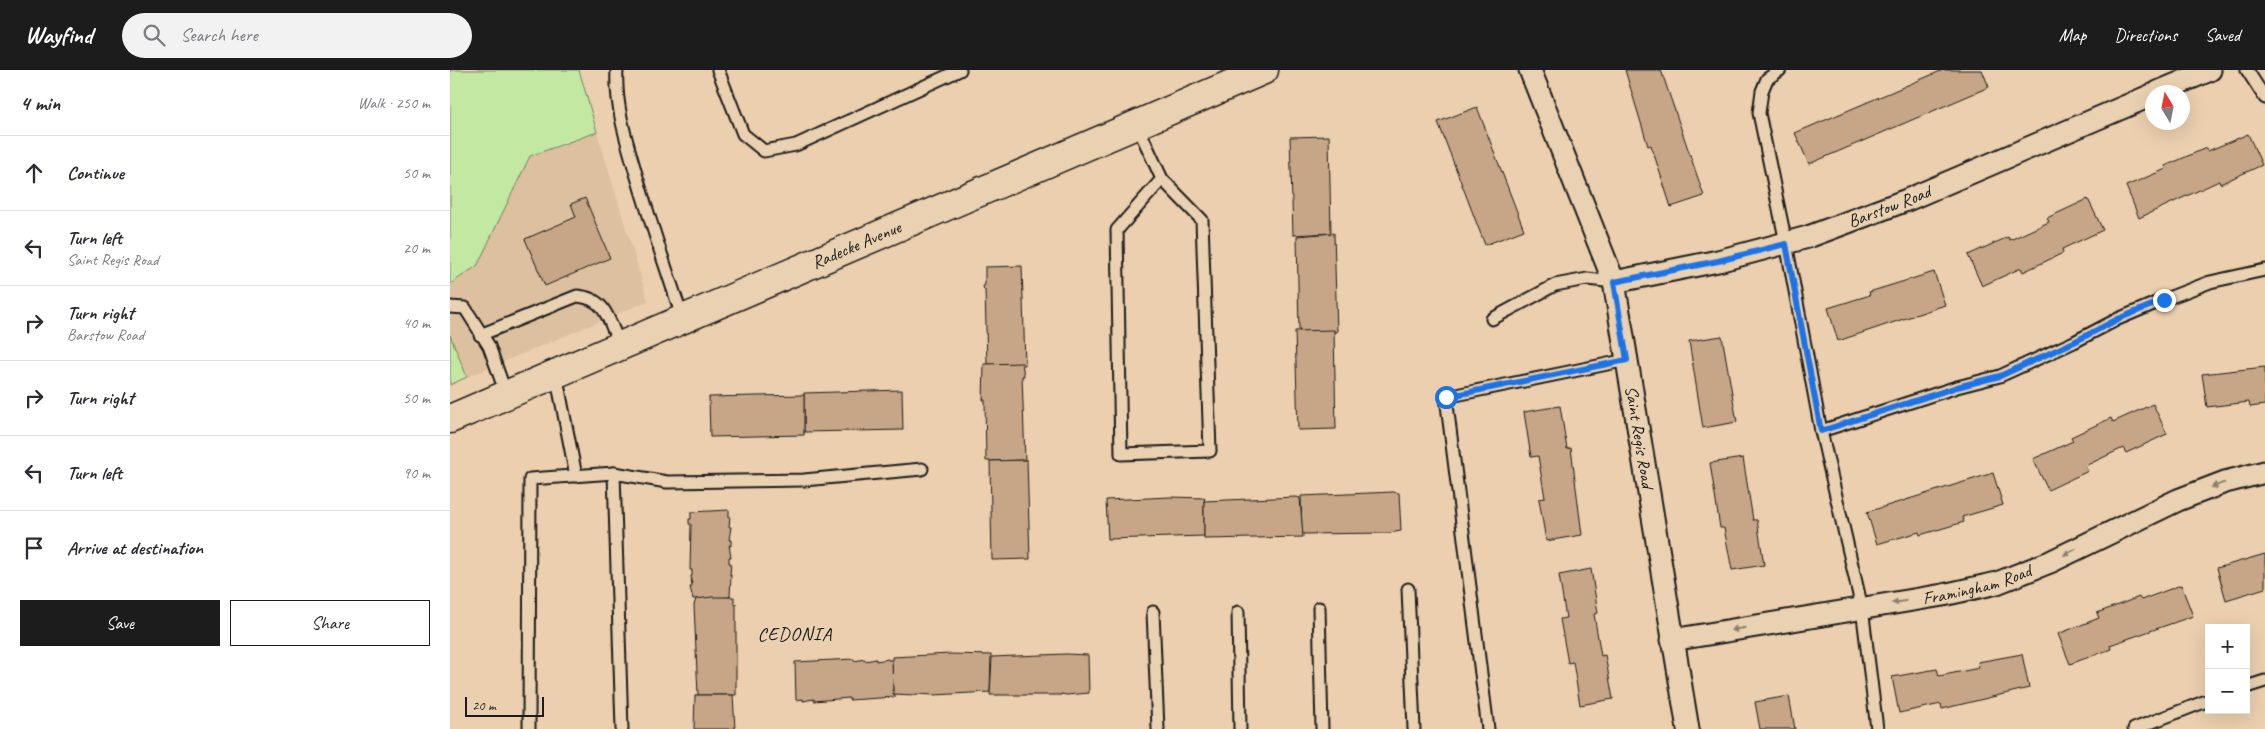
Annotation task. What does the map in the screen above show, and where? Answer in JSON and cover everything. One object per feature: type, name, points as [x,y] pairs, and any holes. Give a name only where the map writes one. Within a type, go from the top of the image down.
[{"type":"street","name":"Radecke Avenue","points":[[450,420],[506,394],[683,320],[1264,70]]},
{"type":"street","name":"Saint Regis Road","points":[[1530,70],[1614,282],[1688,729]]},
{"type":"street","points":[[2175,85],[2210,70]]},
{"type":"street","name":"Barstow Road","points":[[1614,282],[1718,261],[1786,244],[1907,200],[2145,98]]},
{"type":"street","name":"Framingham Road","points":[[1672,640],[1971,590],[1997,583],[2050,562],[2178,500],[2225,482],[2265,472]]},
{"type":"lane","points":[[617,70],[617,87],[624,132],[644,203],[683,320]]},
{"type":"lane","points":[[718,70],[744,134],[764,151],[796,145],[960,70]]},
{"type":"lane","points":[[1780,70],[1768,79],[1762,91],[1759,113],[1821,431],[1862,608],[1877,729]]},
{"type":"lane","points":[[2247,70],[2265,98]]},
{"type":"lane","points":[[1137,125],[1162,179],[1202,220],[1210,451],[1121,454],[1117,230],[1162,179]]},
{"type":"lane","points":[[1821,431],[1957,387],[2000,376],[2074,342],[2118,319],[2164,300],[2210,282],[2265,270]]},
{"type":"lane","points":[[1492,319],[1555,285],[1588,279],[1614,282]]},
{"type":"lane","points":[[480,335],[577,296],[590,297],[601,304],[620,346]]},
{"type":"lane","points":[[450,307],[465,308],[480,335],[489,346],[506,394]]},
{"type":"lane","points":[[1488,729],[1446,397],[1627,360]]},
{"type":"lane","points":[[556,373],[576,476]]},
{"type":"lane","points":[[529,729],[530,479],[614,473],[667,482],[804,480],[922,469]]},
{"type":"lane","points":[[614,473],[622,729]]},
{"type":"lane","points":[[1408,589],[1414,729]]},
{"type":"lane","points":[[1319,608],[1322,729]]},
{"type":"lane","points":[[1153,612],[1158,729]]},
{"type":"lane","points":[[1238,612],[1240,729]]},
{"type":"lane","points":[[2250,686],[2265,681]]},
{"type":"lane","points":[[2134,729],[2205,702]]},
{"type":"shaded area","points":[[597,132],[648,301],[467,377],[450,335],[450,284],[477,266],[530,156]]},
{"type":"green space","points":[[450,70],[579,70],[597,132],[530,156],[477,266],[450,284]]},
{"type":"green space","points":[[450,335],[467,377],[450,385]]},
{"type":"building","points":[[1625,70],[1661,70],[1704,196],[1671,207],[1651,145],[1648,146]]},
{"type":"building","points":[[1943,70],[1982,70],[1989,87],[1809,164],[1795,133]]},
{"type":"building","points":[[1477,107],[1524,230],[1485,245],[1438,122]]},
{"type":"building","points":[[2248,134],[2262,165],[2220,184],[2219,181],[2139,218],[2126,186],[2166,169],[2165,166],[2206,148],[2208,151]]},
{"type":"building","points":[[1329,136],[1331,233],[1293,235],[1290,137]]},
{"type":"building","points":[[585,198],[610,258],[545,286],[525,239],[576,217],[571,204]]},
{"type":"building","points":[[2088,199],[2103,230],[2062,249],[2063,253],[2023,272],[2021,268],[1982,286],[1968,255],[2008,237],[2010,240],[2049,222],[2047,218]]},
{"type":"building","points":[[1334,233],[1337,332],[1299,331],[1297,236]]},
{"type":"building","points":[[1022,266],[1025,365],[987,364],[985,290],[983,286],[985,285],[985,267]]},
{"type":"building","points":[[1934,272],[1945,305],[1838,341],[1828,308],[1870,295],[1869,292]]},
{"type":"building","points":[[1334,330],[1336,429],[1298,430],[1295,331]]},
{"type":"building","points":[[1722,336],[1737,422],[1703,428],[1689,341]]},
{"type":"building","points":[[1022,363],[1024,376],[1022,376],[1025,460],[986,461],[985,400],[983,400],[984,364]]},
{"type":"building","points":[[2265,367],[2265,405],[2250,407],[2249,402],[2207,407],[2202,374]]},
{"type":"building","points":[[902,390],[903,430],[804,432],[804,393]]},
{"type":"building","points":[[804,395],[804,435],[710,437],[709,397]]},
{"type":"building","points":[[2153,404],[2167,434],[2126,453],[2123,448],[2085,466],[2088,471],[2048,490],[2033,459],[2073,441],[2071,437],[2111,418],[2113,422]]},
{"type":"building","points":[[1560,406],[1567,449],[1571,448],[1582,535],[1546,541],[1539,499],[1545,498],[1538,456],[1531,457],[1524,412]]},
{"type":"building","points":[[1743,458],[1753,520],[1757,520],[1764,565],[1732,570],[1724,528],[1720,528],[1710,463]]},
{"type":"building","points":[[1027,460],[1030,559],[992,560],[990,461]]},
{"type":"building","points":[[1993,473],[2003,505],[1962,517],[1964,522],[1920,535],[1919,532],[1877,544],[1867,512]]},
{"type":"building","points":[[1399,493],[1401,531],[1389,533],[1302,534],[1301,496]]},
{"type":"building","points":[[1170,497],[1205,498],[1204,536],[1108,539],[1106,500]]},
{"type":"building","points":[[1300,498],[1303,537],[1204,539],[1204,501]]},
{"type":"building","points":[[729,510],[729,527],[731,527],[729,540],[731,540],[731,546],[729,545],[731,557],[729,557],[729,563],[731,563],[730,597],[693,599],[690,587],[692,587],[692,570],[690,570],[691,524],[689,524],[691,512]]},
{"type":"building","points":[[2265,554],[2265,588],[2226,600],[2217,568]]},
{"type":"building","points":[[1591,569],[1598,613],[1594,614],[1601,656],[1605,655],[1613,699],[1580,705],[1573,662],[1568,663],[1560,619],[1566,618],[1559,575]]},
{"type":"building","points":[[2181,585],[2193,616],[2110,645],[2111,649],[2070,664],[2058,634],[2099,618],[2097,613],[2139,597],[2141,600]]},
{"type":"building","points":[[734,597],[734,604],[736,604],[736,695],[698,695],[694,605],[696,599]]},
{"type":"building","points":[[950,654],[991,655],[990,692],[934,695],[893,694],[892,657]]},
{"type":"building","points":[[2022,654],[2029,688],[1942,709],[1941,704],[1899,713],[1892,677],[1937,669],[1939,676],[1979,668],[1978,662]]},
{"type":"building","points":[[1088,655],[1089,693],[1067,695],[990,695],[992,657]]},
{"type":"building","points":[[854,659],[854,661],[865,659],[865,661],[876,659],[876,661],[892,660],[893,694],[895,694],[895,697],[849,700],[849,698],[814,701],[814,699],[796,700],[795,662]]},
{"type":"building","points":[[695,695],[733,695],[735,729],[694,729]]},
{"type":"building","points":[[1789,696],[1795,729],[1760,729],[1755,702]]},
{"type":"district","name":"CEDONIA","points":[[795,633]]},
{"type":"route","points":[[1446,397],[1627,360],[1614,282],[1718,261],[1786,244],[1821,431],[1957,387],[2000,376],[2074,342],[2118,319],[2164,300]]}]
